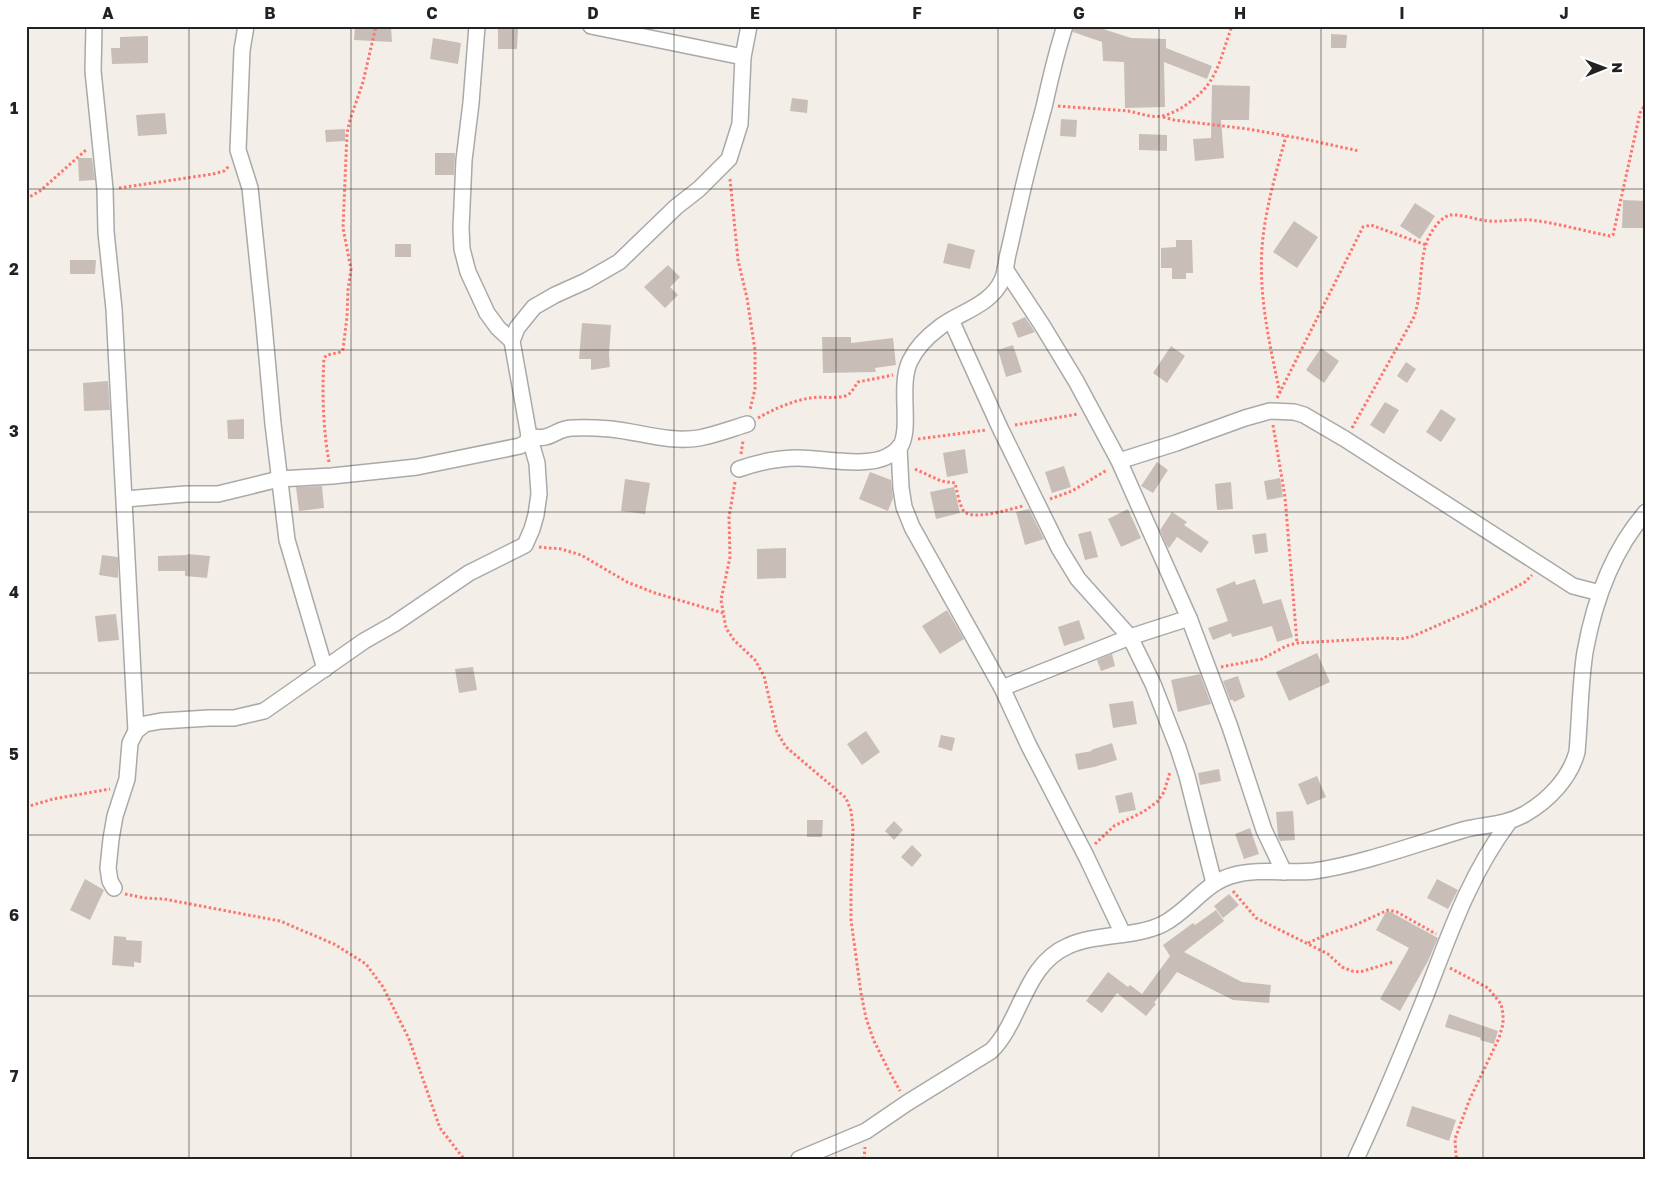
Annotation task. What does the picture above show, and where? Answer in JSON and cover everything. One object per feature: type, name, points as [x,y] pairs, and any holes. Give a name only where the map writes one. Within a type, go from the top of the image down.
[{"type":"street","points":[[94,26],[93,70],[114,309],[136,731]]},
{"type":"street","points":[[246,26],[241,59],[238,150],[250,188],[279,479],[287,540],[325,669]]},
{"type":"street","points":[[477,26],[464,160],[462,248],[468,272],[487,313],[498,328],[512,341]]},
{"type":"street","points":[[590,26],[743,57]]},
{"type":"street","points":[[114,888],[110,882],[108,868],[115,816],[127,778],[130,743],[136,731],[145,724],[209,718],[234,718],[264,711],[364,641],[394,624],[469,573],[525,545],[532,530],[539,494],[537,463],[529,436],[512,341],[517,328],[534,307],[619,262],[729,159],[740,124],[743,57],[749,26]]},
{"type":"street","points":[[1065,26],[1057,49],[1024,181],[1002,279],[989,297],[939,327],[925,340],[915,352],[906,372],[901,444],[901,488],[904,507],[912,527],[1002,688],[1123,934]]},
{"type":"street","points":[[1005,269],[1042,325],[1093,411],[1119,461],[1189,618],[1208,667],[1264,830],[1284,872]]},
{"type":"street","points":[[951,320],[1000,428],[1059,548],[1078,579],[1130,637],[1153,684],[1178,748],[1219,881]]},
{"type":"street","points":[[1119,461],[1245,418],[1270,411],[1294,412],[1304,415],[1345,439],[1573,586],[1600,593]]},
{"type":"street","points":[[529,436],[542,438],[572,428],[611,429],[656,436],[698,438],[747,424]]},
{"type":"street","points":[[125,499],[186,494],[218,494],[279,479],[332,476],[436,464],[520,446],[526,442],[529,436]]},
{"type":"street","points":[[739,469],[773,459],[879,460],[888,456],[901,444]]},
{"type":"street","points":[[799,1159],[866,1131],[907,1102],[991,1050],[1000,1041],[1030,982],[1041,966],[1055,953],[1068,945],[1149,929],[1162,924],[1177,915],[1219,881],[1234,875],[1251,872],[1314,870],[1346,864],[1466,829],[1509,822],[1527,813],[1544,800],[1569,774],[1574,763],[1578,743],[1585,653],[1600,593],[1610,568],[1635,524],[1646,512]]},
{"type":"street","points":[[1002,688],[1130,637],[1189,618]]},
{"type":"street","points":[[1356,1159],[1392,1079],[1463,899],[1493,844],[1509,822]]},
{"type":"path","points":[[332,476],[326,443],[323,398],[324,358],[327,354],[341,352],[344,343],[351,269],[343,228],[347,133],[365,75],[376,26]]},
{"type":"path","points":[[1162,116],[1191,101],[1206,88],[1217,68],[1232,26]]},
{"type":"path","points":[[1345,439],[1413,319],[1419,299],[1426,245],[1431,233],[1444,217],[1451,215],[1487,221],[1533,220],[1610,236],[1613,235],[1640,113],[1646,103]]},
{"type":"path","points":[[1044,105],[1162,116],[1182,121],[1248,129],[1358,151]]},
{"type":"path","points":[[1280,393],[1265,326],[1261,270],[1263,237],[1286,136]]},
{"type":"path","points":[[26,199],[40,191],[100,138]]},
{"type":"path","points":[[105,190],[224,171],[230,165],[238,150]]},
{"type":"path","points":[[729,159],[734,227],[755,350],[755,389],[729,517],[730,557],[723,587],[723,613],[726,628],[734,640],[756,660],[764,676],[778,732],[786,747],[846,798],[852,811],[851,920],[861,994],[866,1018],[874,1041],[907,1102]]},
{"type":"path","points":[[1297,643],[1285,497],[1270,411],[1363,227],[1371,225],[1426,245]]},
{"type":"path","points":[[747,424],[770,411],[793,402],[810,398],[845,396],[851,392],[858,382],[906,372]]},
{"type":"path","points":[[901,444],[1093,411]]},
{"type":"path","points":[[901,465],[941,481],[955,484],[963,511],[978,516],[1038,503],[1072,490],[1096,477],[1119,461]]},
{"type":"path","points":[[525,545],[561,549],[581,555],[627,582],[655,593],[723,613]]},
{"type":"path","points":[[1208,667],[1249,663],[1297,643],[1385,638],[1401,640],[1482,606],[1524,582],[1541,566]]},
{"type":"path","points":[[1086,856],[1101,836],[1114,826],[1143,812],[1157,802],[1164,792],[1178,748]]},
{"type":"path","points":[[26,807],[53,799],[123,787]]},
{"type":"path","points":[[1219,881],[1256,918],[1328,954],[1342,967],[1360,972],[1394,962]]},
{"type":"path","points":[[114,888],[119,892],[129,895],[164,899],[280,921],[334,944],[366,964],[383,987],[409,1039],[440,1128],[464,1159]]},
{"type":"path","points":[[1307,943],[1388,910],[1397,912],[1447,941]]},
{"type":"path","points":[[1439,962],[1488,988],[1496,995],[1501,1004],[1503,1014],[1503,1024],[1499,1038],[1469,1101],[1455,1139],[1456,1156],[1458,1159]]},
{"type":"building","points":[[355,26],[391,26],[392,42],[354,40]]},
{"type":"building","points":[[498,26],[518,27],[517,49],[498,49]]},
{"type":"building","points":[[1074,26],[1094,26],[1131,38],[1166,39],[1166,48],[1212,66],[1207,79],[1164,62],[1165,107],[1125,108],[1124,62],[1103,61],[1102,42],[1073,32]]},
{"type":"building","points":[[1331,34],[1347,35],[1346,48],[1331,48]]},
{"type":"building","points":[[148,36],[148,63],[112,64],[111,48],[120,48],[120,37]]},
{"type":"building","points":[[433,38],[461,43],[458,64],[430,59]]},
{"type":"building","points":[[1212,85],[1250,86],[1249,120],[1221,120],[1224,158],[1195,161],[1193,139],[1211,138]]},
{"type":"building","points":[[792,98],[808,100],[807,113],[790,111]]},
{"type":"building","points":[[165,113],[167,134],[138,136],[136,115]]},
{"type":"building","points":[[1061,119],[1077,120],[1076,137],[1060,136]]},
{"type":"building","points":[[345,129],[345,141],[326,142],[325,130]]},
{"type":"building","points":[[1139,134],[1167,135],[1167,151],[1139,150]]},
{"type":"building","points":[[435,153],[455,153],[454,175],[435,175]]},
{"type":"building","points":[[78,158],[92,158],[95,180],[79,181]]},
{"type":"building","points":[[1623,200],[1646,201],[1646,228],[1622,228]]},
{"type":"building","points":[[1415,203],[1435,216],[1420,239],[1400,226]]},
{"type":"building","points":[[1294,221],[1318,237],[1297,268],[1273,252]]},
{"type":"building","points":[[1176,240],[1192,240],[1193,273],[1186,273],[1186,279],[1172,279],[1172,268],[1161,268],[1161,248],[1176,247]]},
{"type":"building","points":[[948,243],[975,250],[970,269],[943,263]]},
{"type":"building","points":[[395,244],[411,244],[411,257],[395,257]]},
{"type":"building","points":[[70,260],[96,260],[95,274],[70,274]]},
{"type":"building","points":[[668,265],[680,277],[670,287],[678,295],[665,308],[644,287]]},
{"type":"building","points":[[1025,317],[1035,332],[1018,338],[1012,323]]},
{"type":"building","points":[[582,323],[611,325],[610,367],[591,370],[591,359],[579,359]]},
{"type":"building","points":[[822,337],[851,337],[851,343],[893,338],[896,365],[875,368],[876,372],[823,373]]},
{"type":"building","points":[[1013,345],[1022,372],[1006,377],[998,350]]},
{"type":"building","points":[[1171,346],[1185,356],[1167,383],[1153,373]]},
{"type":"building","points":[[1321,348],[1339,361],[1324,383],[1306,370]]},
{"type":"building","points":[[1406,362],[1416,369],[1407,383],[1397,376]]},
{"type":"building","points":[[108,381],[110,410],[84,411],[83,383]]},
{"type":"building","points":[[1385,402],[1399,410],[1384,434],[1370,425]]},
{"type":"building","points":[[1441,409],[1456,419],[1441,442],[1426,432]]},
{"type":"building","points":[[244,419],[244,439],[228,439],[227,420]]},
{"type":"building","points":[[965,449],[968,473],[947,477],[943,453]]},
{"type":"building","points":[[1157,462],[1168,470],[1153,493],[1141,486]]},
{"type":"building","points":[[1064,466],[1071,487],[1052,493],[1045,472]]},
{"type":"building","points":[[870,472],[891,480],[893,498],[888,511],[859,499]]},
{"type":"building","points":[[1280,478],[1283,497],[1267,500],[1264,481]]},
{"type":"building","points":[[625,479],[650,483],[645,514],[621,511]]},
{"type":"building","points":[[1231,482],[1233,509],[1217,510],[1215,484]]},
{"type":"building","points":[[322,486],[324,508],[299,511],[296,487]]},
{"type":"building","points":[[954,487],[960,513],[936,519],[930,492]]},
{"type":"building","points":[[1029,509],[1044,539],[1025,545],[1016,512]]},
{"type":"building","points":[[1128,509],[1141,538],[1121,547],[1108,519]]},
{"type":"building","points":[[1172,512],[1187,522],[1184,525],[1209,542],[1201,553],[1177,537],[1169,548],[1167,546],[1160,530]]},
{"type":"building","points":[[1091,531],[1098,557],[1085,560],[1078,534]]},
{"type":"building","points":[[1266,533],[1268,552],[1255,554],[1252,535]]},
{"type":"building","points":[[786,548],[786,578],[757,579],[757,549]]},
{"type":"building","points":[[187,554],[210,556],[207,578],[185,576],[185,571],[158,571],[158,556]]},
{"type":"building","points":[[102,555],[118,557],[118,578],[99,575]]},
{"type":"building","points":[[1255,579],[1263,604],[1281,599],[1293,637],[1277,642],[1272,626],[1232,637],[1231,633],[1213,640],[1208,628],[1228,621],[1216,589],[1235,581],[1236,585]]},
{"type":"building","points":[[947,610],[964,639],[940,654],[922,626]]},
{"type":"building","points":[[116,614],[119,640],[98,642],[95,616]]},
{"type":"building","points":[[1079,620],[1085,639],[1064,646],[1058,627]]},
{"type":"building","points":[[1317,653],[1330,682],[1289,701],[1276,672]]},
{"type":"building","points":[[1112,654],[1115,666],[1101,671],[1097,660]]},
{"type":"building","points":[[473,667],[477,690],[459,693],[455,669]]},
{"type":"building","points":[[1200,674],[1211,704],[1178,712],[1171,680]]},
{"type":"building","points":[[1238,676],[1245,697],[1234,702],[1230,700],[1223,681]]},
{"type":"building","points":[[1133,701],[1137,724],[1113,728],[1109,704]]},
{"type":"building","points":[[866,731],[880,752],[862,765],[847,744]]},
{"type":"building","points":[[941,735],[955,738],[952,751],[938,747]]},
{"type":"building","points":[[1112,743],[1117,760],[1078,770],[1075,754],[1092,751]]},
{"type":"building","points":[[1219,769],[1221,781],[1200,785],[1198,773]]},
{"type":"building","points":[[1317,776],[1326,797],[1307,805],[1298,784]]},
{"type":"building","points":[[1132,792],[1136,810],[1119,813],[1115,796]]},
{"type":"building","points":[[1293,811],[1295,840],[1280,841],[1276,812]]},
{"type":"building","points":[[807,820],[823,820],[822,837],[807,837]]},
{"type":"building","points":[[894,821],[903,830],[894,840],[885,831]]},
{"type":"building","points":[[1250,828],[1259,854],[1244,859],[1235,834]]},
{"type":"building","points":[[912,845],[922,855],[912,867],[901,857]]},
{"type":"building","points":[[85,879],[104,890],[90,920],[70,910]]},
{"type":"building","points":[[1437,879],[1458,890],[1448,909],[1427,898]]},
{"type":"building","points":[[1229,894],[1239,905],[1223,918],[1214,906]]},
{"type":"building","points":[[1216,910],[1224,921],[1184,952],[1242,982],[1271,985],[1269,1003],[1233,1000],[1177,972],[1146,1016],[1117,993],[1102,1013],[1086,1001],[1108,972],[1128,987],[1130,985],[1142,994],[1170,956],[1163,945],[1193,923],[1195,925]]},
{"type":"building","points":[[1387,910],[1438,938],[1428,961],[1400,1011],[1380,999],[1409,948],[1376,930]]},
{"type":"building","points":[[114,936],[126,937],[126,940],[142,941],[141,963],[134,962],[134,967],[112,965]]},
{"type":"building","points":[[1449,1014],[1498,1031],[1494,1044],[1445,1027]]},
{"type":"building","points":[[1412,1106],[1456,1120],[1449,1141],[1406,1126]]}]
